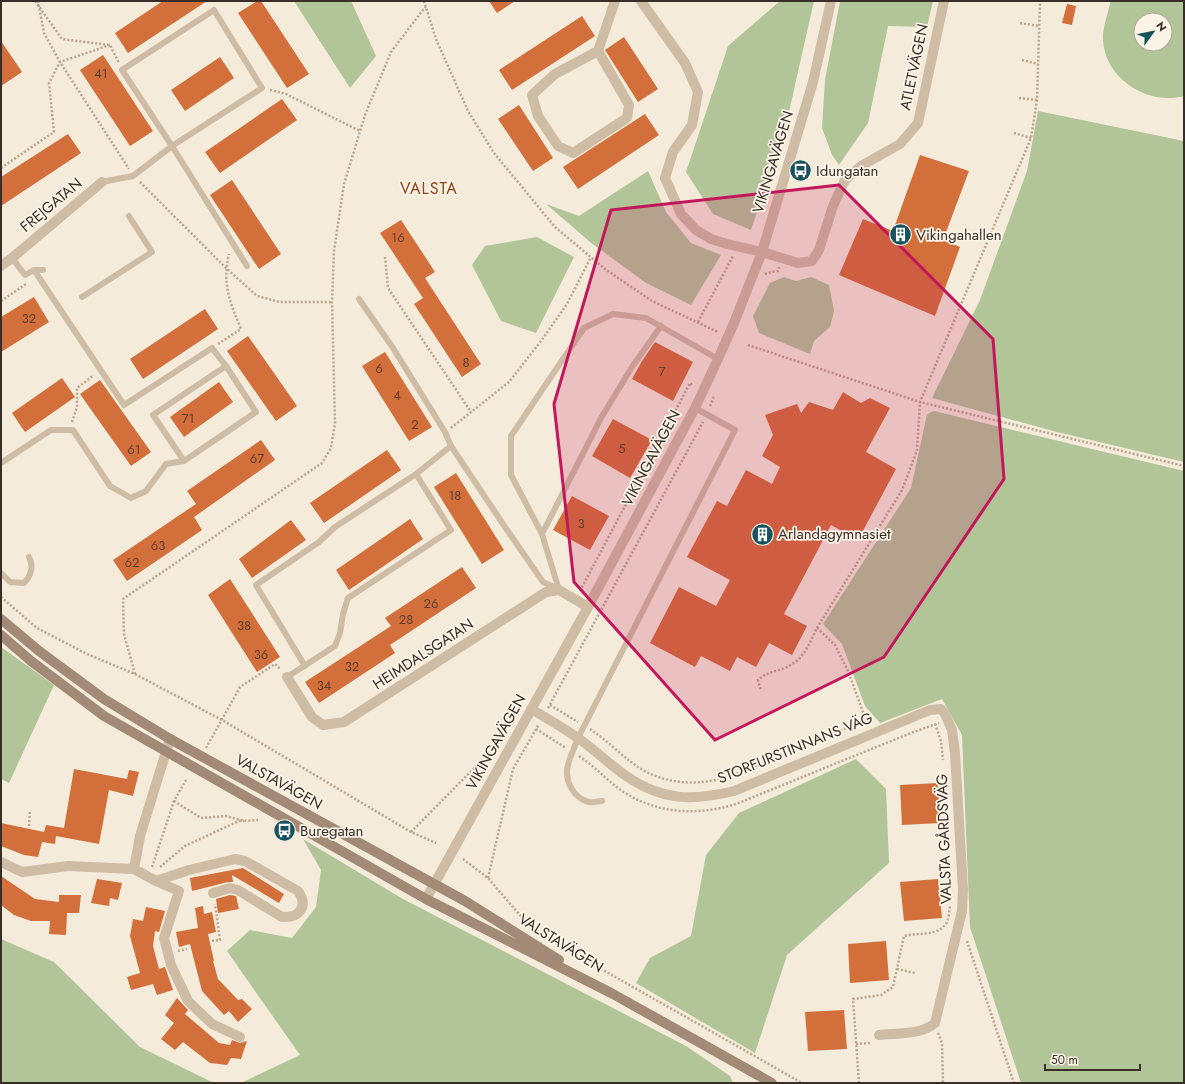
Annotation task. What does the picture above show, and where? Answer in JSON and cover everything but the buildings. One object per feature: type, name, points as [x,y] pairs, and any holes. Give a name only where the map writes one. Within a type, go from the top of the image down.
[{"type":"street","points":[[598,51],[629,105],[627,118],[573,153],[558,146],[538,116],[532,95],[555,74],[598,51],[615,1]]},
{"type":"street","points":[[641,1],[685,62],[698,92],[692,125],[673,152],[665,178],[681,214],[696,230],[711,239],[762,252]]},
{"type":"street","name":"VIKINGAVÄGEN","points":[[426,899],[588,607],[695,408],[718,359],[762,252],[813,82],[831,1]]},
{"type":"street","name":"ATLETVÄGEN","points":[[762,252],[798,263],[812,261],[819,250],[833,206],[845,180],[861,166],[900,144],[918,123],[944,1]]},
{"type":"street","name":"FREJGATAN","points":[[1,266],[102,182]]},
{"type":"street","points":[[559,590],[588,607]]},
{"type":"street","name":"HEIMDALSGATAN","points":[[287,677],[312,717],[323,725],[344,722],[546,592],[559,590]]},
{"type":"street","name":"VALSTAVÄGEN","points":[[1,619],[39,651],[104,698],[170,739],[465,901],[613,994]]},
{"type":"street","name":"VALSTAVÄGEN","points":[[1,635],[31,661],[104,716],[426,899],[613,994],[772,1083]]},
{"type":"street","name":"STORFURSTINNANS VÄG","points":[[531,709],[578,738],[626,776],[646,788],[666,795],[689,799],[713,796],[734,791],[930,710],[941,709],[947,717]]},
{"type":"street","name":"VALSTA GÅRDSVÄG","points":[[933,1024],[935,1023],[960,920],[963,890],[955,753],[952,730],[947,717]]},
{"type":"street","points":[[134,869],[140,836],[170,739]]},
{"type":"street","points":[[152,879],[235,859],[245,861],[298,891],[303,898],[303,907],[297,915],[289,918],[282,917],[238,890],[230,888],[213,893]]},
{"type":"street","points":[[1,862],[22,872],[68,866],[134,869],[152,879],[179,890],[164,938],[171,965],[188,1001],[212,1024],[240,1037]]},
{"type":"street","points":[[879,1035],[921,1031],[929,1028],[933,1024]]},
{"type":"lane","points":[[102,182],[133,176],[172,146],[262,88],[214,10],[122,70],[172,146],[247,266]]},
{"type":"lane","points":[[82,297],[152,252],[129,216]]},
{"type":"lane","points":[[12,258],[25,275],[34,270],[43,270]]},
{"type":"lane","points":[[1,463],[51,430],[73,430],[110,486],[131,498],[146,492],[166,464],[184,461],[256,412],[226,366],[212,348],[124,405],[34,270]]},
{"type":"lane","points":[[359,298],[393,348],[445,432],[451,446],[505,527],[544,582],[559,590]]},
{"type":"lane","points":[[559,590],[542,534],[511,475],[511,436],[584,328],[612,314],[646,318],[718,359]]},
{"type":"lane","points":[[542,534],[602,418],[632,367],[661,326]]},
{"type":"lane","points":[[184,461],[153,415],[226,366]]},
{"type":"lane","points":[[602,801],[590,802],[574,793],[566,775],[568,765],[578,738],[735,430],[695,408]]},
{"type":"lane","points":[[305,666],[256,585],[319,542],[335,527],[416,474],[451,446]]},
{"type":"lane","points":[[287,677],[335,646],[340,633],[343,614],[348,598],[451,530],[416,474]]},
{"type":"lane","points":[[1,573],[10,582],[24,583],[29,578],[32,569],[32,562],[29,557]]},
{"type":"path","points":[[35,1],[62,39],[110,45]]},
{"type":"path","points":[[38,1],[44,33],[60,62],[133,176],[166,210],[257,296],[280,302],[332,302]]},
{"type":"path","points":[[424,1],[436,39],[468,112],[494,153],[554,227],[605,268],[652,301],[718,332]]},
{"type":"path","points":[[761,691],[758,680],[765,674],[792,665],[800,659],[817,628],[902,490],[918,450],[920,402],[1032,138],[1037,100],[1040,1]]},
{"type":"path","points":[[135,674],[124,634],[123,599],[322,463],[331,448],[334,423],[332,302],[334,251],[344,184],[365,115],[391,52],[426,6]]},
{"type":"path","points":[[1020,23],[1039,26]]},
{"type":"path","points":[[1,168],[54,132],[50,83],[60,62],[110,45]]},
{"type":"path","points":[[110,45],[122,70]]},
{"type":"path","points":[[1022,60],[1038,64]]},
{"type":"path","points":[[262,88],[286,94],[360,131]]},
{"type":"path","points":[[1019,98],[1037,100]]},
{"type":"path","points":[[1014,133],[1032,138]]},
{"type":"path","points":[[212,348],[241,329],[228,297],[226,268],[232,242]]},
{"type":"path","points":[[698,322],[738,247]]},
{"type":"path","points":[[385,256],[388,288],[471,412]]},
{"type":"path","points":[[445,432],[509,382],[541,341],[567,304],[591,257]]},
{"type":"path","points":[[1,301],[38,276]]},
{"type":"path","points":[[748,345],[920,402],[1184,466]]},
{"type":"path","points":[[70,430],[77,407],[77,388],[101,370]]},
{"type":"path","points":[[1,597],[38,628],[87,654],[135,674],[222,720],[411,832],[436,843]]},
{"type":"path","points":[[550,705],[598,734],[644,772],[658,778],[678,783],[715,782],[866,720],[848,671],[835,645],[817,628]]},
{"type":"path","points":[[206,749],[240,688],[275,664],[287,677]]},
{"type":"path","points":[[536,729],[589,763],[621,790],[636,799],[664,809],[678,811],[700,811],[722,808],[736,804],[935,724],[947,717]]},
{"type":"path","points":[[935,724],[941,741],[944,766]]},
{"type":"path","points":[[488,878],[513,769]]},
{"type":"path","points":[[152,879],[165,828],[174,801],[186,780]]},
{"type":"path","points":[[174,801],[201,818],[226,816],[244,821]]},
{"type":"path","points":[[29,826],[30,810]]},
{"type":"path","points":[[152,879],[185,846],[239,821],[258,820]]},
{"type":"path","points":[[463,859],[488,878],[531,928],[538,932]]},
{"type":"path","points":[[212,941],[220,940],[213,893]]},
{"type":"path","points":[[858,1083],[853,999],[881,995],[893,987],[904,936],[937,932],[946,924],[951,901]]},
{"type":"path","points":[[960,920],[1014,1083]]},
{"type":"path","points":[[544,936],[802,1083]]},
{"type":"path","points":[[897,969],[915,974]]},
{"type":"path","points":[[933,1024],[942,1044],[943,1083]]},
{"type":"path","points":[[856,1044],[872,1043]]},
{"type":"highlighted area","points":[[839,185],[993,339],[1004,479],[884,657],[715,740],[574,582],[554,404],[611,210]]},
{"type":"green space","points":[[294,1],[351,1],[376,56],[350,88]]},
{"type":"green space","points":[[780,1],[814,1],[786,125],[751,230],[713,214],[686,172],[728,46]]},
{"type":"green space","points":[[840,1],[933,1],[927,27],[888,26],[868,123],[839,165],[832,155],[822,128],[825,80]]},
{"type":"green space","points":[[1111,1],[1184,1],[1184,96],[1170,98],[1156,97],[1143,93],[1120,77],[1111,67],[1106,54],[1103,40],[1104,26]]},
{"type":"green space","points":[[1038,111],[1184,141],[1184,462],[1057,432],[932,398],[980,300],[1027,171]]},
{"type":"green space","points":[[648,171],[666,212],[691,243],[721,255],[691,305],[646,283],[590,242],[546,204],[579,216]]},
{"type":"green space","points":[[537,237],[574,257],[536,333],[501,321],[472,265],[485,246]]},
{"type":"green space","points":[[784,277],[796,281],[811,277],[829,285],[834,311],[830,327],[814,341],[810,354],[759,333],[753,316],[770,283]]},
{"type":"green space","points":[[934,411],[1184,471],[1184,1083],[1021,1083],[970,927],[962,735],[942,699],[880,723],[865,706],[842,644],[823,624],[911,488],[927,414]]},
{"type":"green space","points":[[1,647],[54,685],[9,783],[1,779]]},
{"type":"green space","points":[[856,759],[886,789],[889,863],[787,955],[755,1053],[636,983],[650,958],[691,936],[706,855],[739,813]]},
{"type":"green space","points":[[303,839],[403,899],[686,1046],[730,1076],[733,1083],[241,1083],[300,1055],[227,951],[250,930],[292,938],[316,907],[321,870]]},
{"type":"green space","points":[[1,939],[54,962],[140,1047],[214,1083],[1,1083]]},
{"type":"place","name":"Idungatan","points":[[801,171]]},
{"type":"place","name":"Vikingahallen","points":[[900,235]]},
{"type":"place","name":"Arlandagymnasiet","points":[[763,534]]},
{"type":"place","name":"Buregatan","points":[[284,831]]},
{"type":"district","name":"VALSTA","points":[[429,188]]}]
